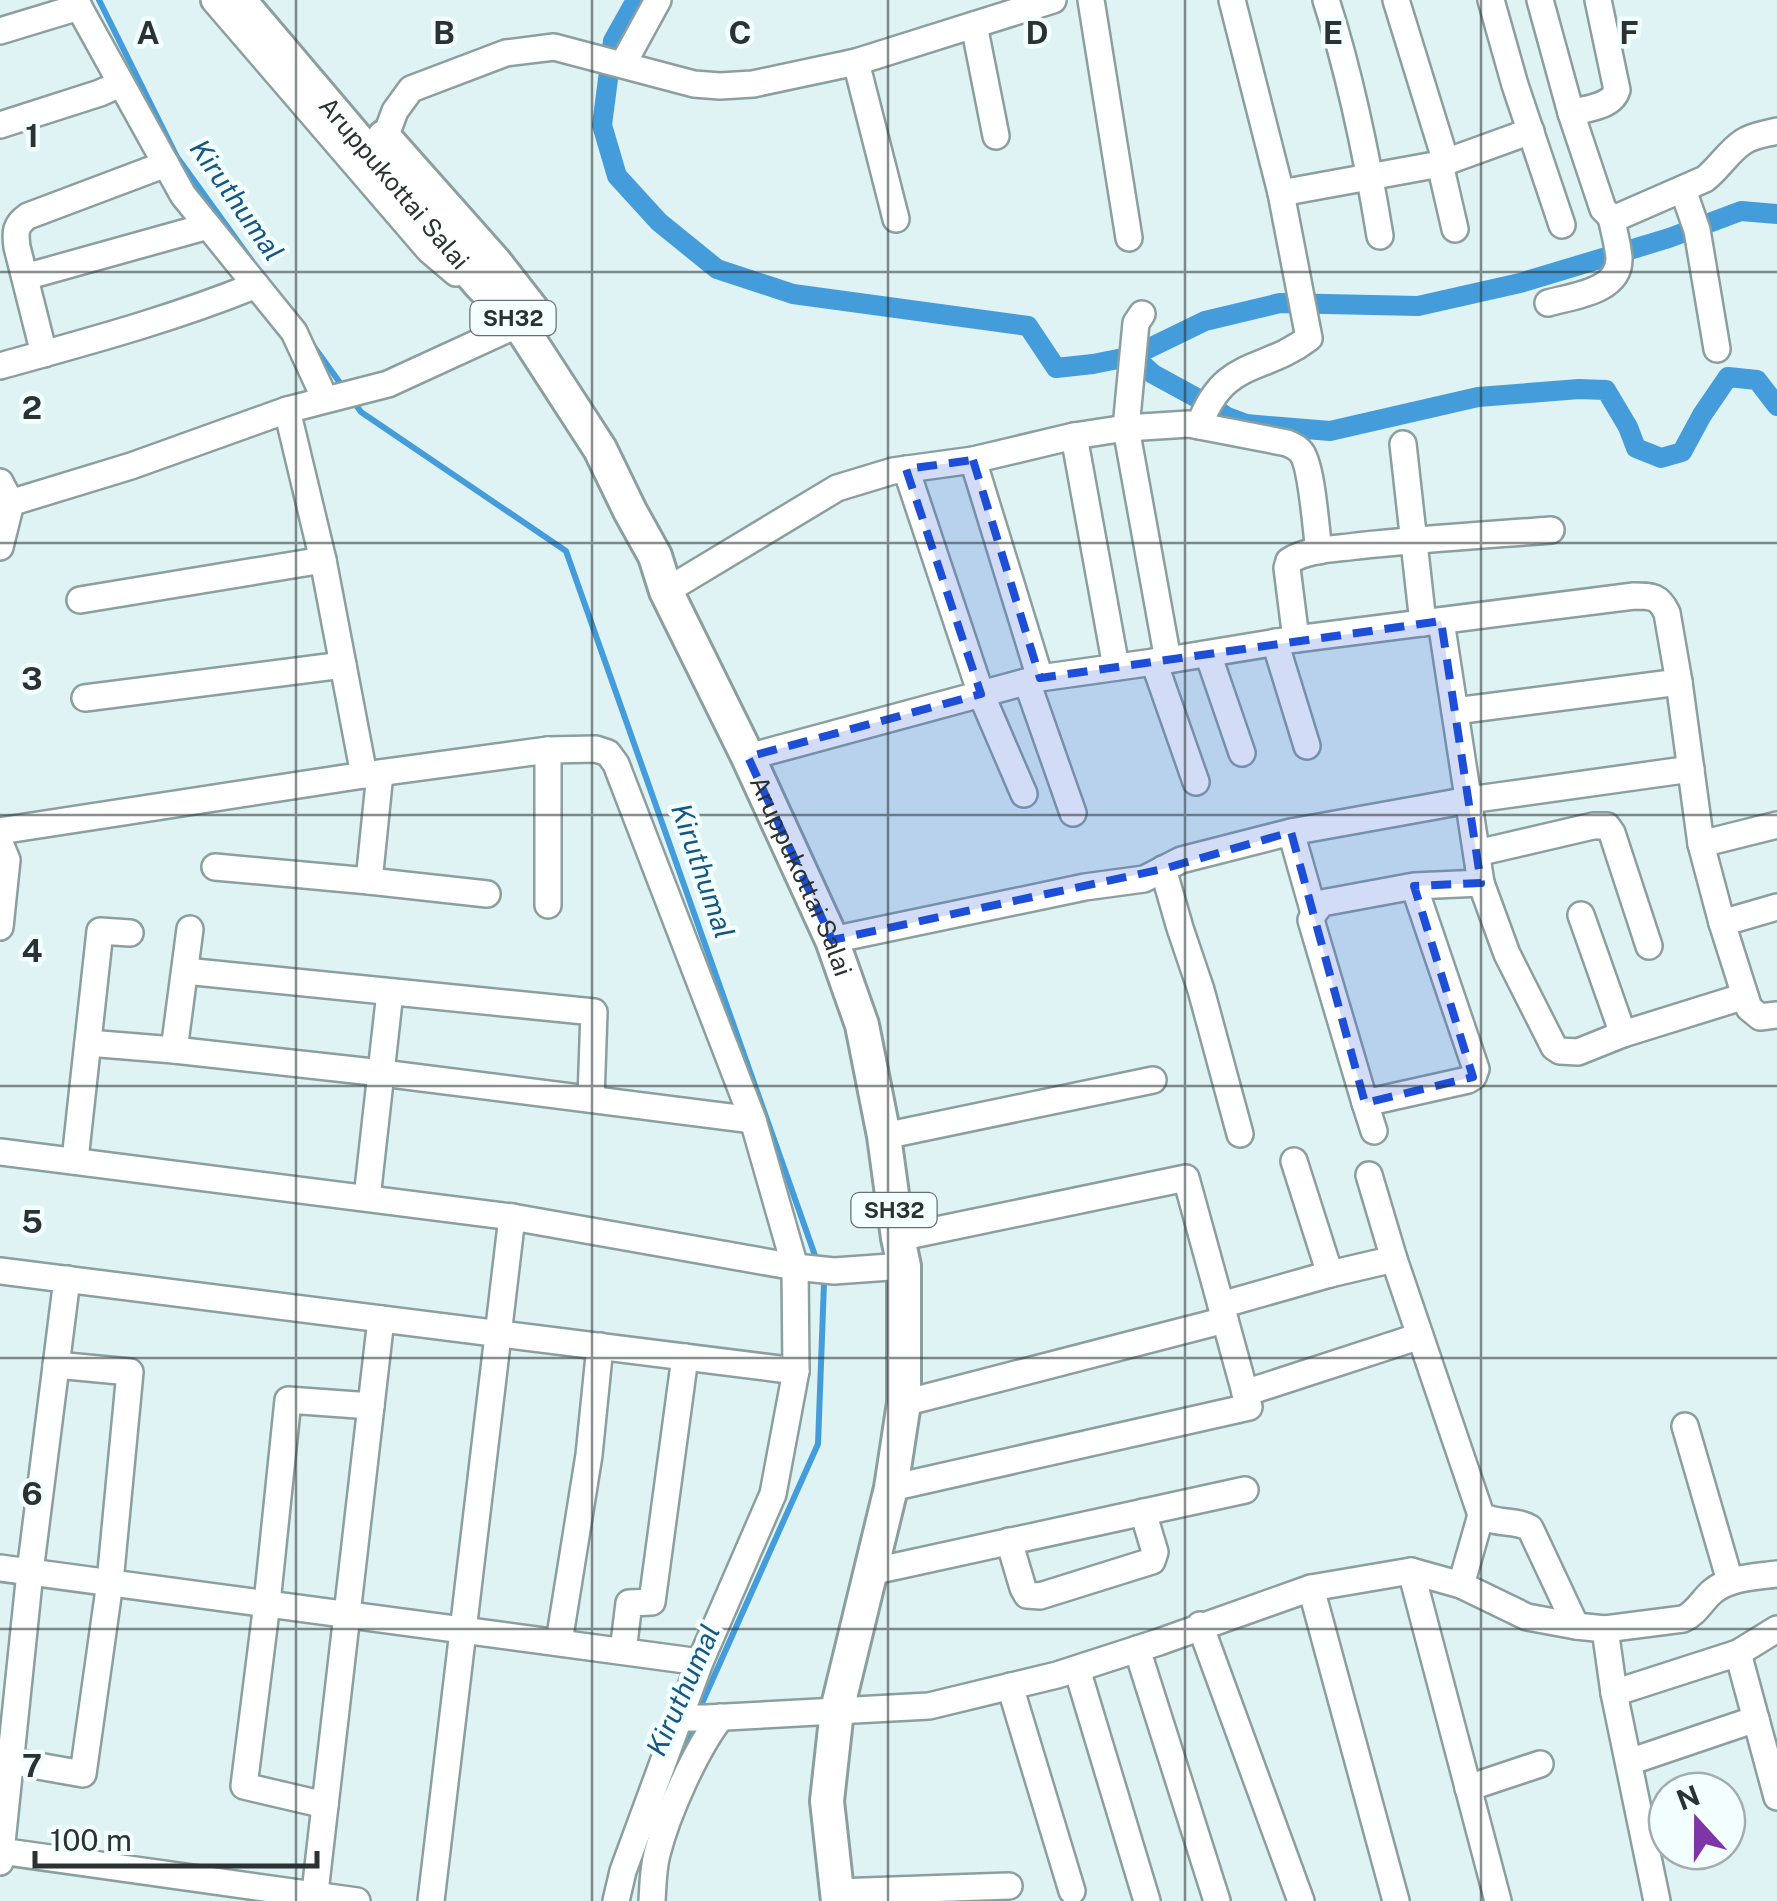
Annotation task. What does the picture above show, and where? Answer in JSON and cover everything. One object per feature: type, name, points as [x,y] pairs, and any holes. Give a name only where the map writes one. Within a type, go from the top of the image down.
[{"type":"main road","name":"Aruppukottai Salai","points":[[239,0],[518,324],[600,449],[656,556],[666,591],[832,940],[862,1025],[901,1252],[904,1402],[891,1488],[837,1710],[828,1800],[837,1897]]},
{"type":"main road","points":[[300,71],[344,98],[385,138],[538,317],[618,450],[636,490],[656,556]]},
{"type":"street","points":[[214,0],[429,250],[460,276],[479,283]]},
{"type":"street","points":[[623,64],[658,0]]},
{"type":"street","points":[[385,138],[395,111],[411,89],[506,52],[554,47],[694,84],[753,84],[856,62],[1053,0]]},
{"type":"street","points":[[1091,0],[1128,238]]},
{"type":"street","points":[[666,591],[837,488],[906,469],[973,460],[1074,436],[1189,424],[1246,368],[1307,340],[1281,193],[1232,0]]},
{"type":"street","points":[[1326,0],[1371,178],[1380,236]]},
{"type":"street","points":[[1396,0],[1443,163],[1455,229]]},
{"type":"street","points":[[1491,0],[1562,224]]},
{"type":"street","points":[[1540,0],[1571,113],[1615,238]]},
{"type":"street","points":[[1571,113],[1609,102],[1616,96],[1598,0]]},
{"type":"street","points":[[0,31],[77,3],[183,195],[294,332],[325,399]]},
{"type":"street","points":[[974,25],[996,136]]},
{"type":"street","points":[[856,62],[896,219]]},
{"type":"street","points":[[0,126],[120,84]]},
{"type":"street","points":[[1281,193],[1443,163],[1531,131]]},
{"type":"street","points":[[1717,349],[1690,211],[1705,179],[1738,145],[1777,131]]},
{"type":"street","points":[[44,354],[17,247],[15,230],[19,222],[166,164]]},
{"type":"street","points":[[1548,303],[1610,282],[1618,270],[1618,218],[1690,211]]},
{"type":"street","points":[[25,277],[208,226]]},
{"type":"street","points":[[0,366],[109,336],[256,286]]},
{"type":"street","points":[[1142,314],[1136,323],[1126,428],[1161,661],[1196,782]]},
{"type":"street","points":[[0,547],[4,497],[132,466],[286,410],[388,384],[518,324]]},
{"type":"street","points":[[1207,409],[1287,443],[1304,455],[1319,551]]},
{"type":"street","points":[[286,410],[372,774],[369,880]]},
{"type":"street","points":[[1074,436],[1116,667]]},
{"type":"street","points":[[1403,444],[1414,540],[1455,711],[1481,883],[1507,954],[1554,1047],[1560,1052],[1578,1052],[1744,996]]},
{"type":"street","points":[[973,460],[1073,813]]},
{"type":"street","points":[[906,469],[981,694],[1024,794]]},
{"type":"street","points":[[1308,746],[1285,641],[1289,561],[1319,551],[1551,530]]},
{"type":"street","points":[[80,600],[323,560]]},
{"type":"street","points":[[748,757],[1034,680],[1285,641],[1650,596],[1662,602],[1667,613],[1702,844],[1744,996],[1749,1008],[1760,1017],[1777,1016]]},
{"type":"street","points":[[1208,654],[1242,753]]},
{"type":"street","points":[[85,698],[343,664]]},
{"type":"street","points":[[1455,711],[1680,682]]},
{"type":"street","points":[[0,830],[548,750],[596,749],[608,754],[616,764],[813,1269],[773,1494],[700,1662],[699,1718],[706,1736],[666,1824],[656,1857],[652,1901]]},
{"type":"street","points":[[548,750],[548,905]]},
{"type":"street","points":[[832,940],[1085,887],[1144,879],[1181,860],[1290,832],[1469,800],[1691,769]]},
{"type":"street","points":[[1702,844],[1777,824]]},
{"type":"street","points":[[1477,854],[1607,826],[1649,946]]},
{"type":"street","points":[[1290,832],[1314,913]]},
{"type":"street","points":[[0,843],[7,860],[0,927]]},
{"type":"street","points":[[215,867],[487,894]]},
{"type":"street","points":[[1163,870],[1240,1134]]},
{"type":"street","points":[[1374,1131],[1314,934],[1314,913],[1322,903],[1414,886],[1481,883]]},
{"type":"street","points":[[1364,1103],[1468,1080],[1475,1074],[1414,886]]},
{"type":"street","points":[[1722,923],[1777,908]]},
{"type":"street","points":[[1581,915],[1623,1034]]},
{"type":"street","points":[[174,1050],[190,929]]},
{"type":"street","points":[[75,1160],[100,931],[130,933]]},
{"type":"street","points":[[185,971],[594,1012],[592,1099]]},
{"type":"street","points":[[367,1198],[390,992]]},
{"type":"street","points":[[88,1042],[382,1072],[753,1120]]},
{"type":"street","points":[[884,1136],[1153,1080]]},
{"type":"street","points":[[0,1152],[512,1217],[813,1269],[901,1252],[1186,1178],[1249,1407],[891,1488]]},
{"type":"street","points":[[1294,1160],[1330,1274]]},
{"type":"street","points":[[1369,1175],[1481,1515],[1462,1585]]},
{"type":"street","points":[[431,1901],[512,1217]]},
{"type":"street","points":[[904,1402],[1223,1312],[1330,1274],[1394,1259]]},
{"type":"street","points":[[0,1271],[796,1371]]},
{"type":"street","points":[[0,1862],[66,1279]]},
{"type":"street","points":[[314,1898],[381,1318]]},
{"type":"street","points":[[1245,1393],[1420,1336]]},
{"type":"street","points":[[559,1642],[589,1455],[600,1346]]},
{"type":"street","points":[[623,1651],[630,1602],[652,1602],[685,1357]]},
{"type":"street","points":[[10,1761],[83,1774],[110,1582],[130,1372],[56,1365]]},
{"type":"street","points":[[325,1804],[244,1786],[268,1603],[288,1400],[371,1406]]},
{"type":"street","points":[[1685,1426],[1730,1580]]},
{"type":"street","points":[[870,1572],[1245,1490]]},
{"type":"street","points":[[1009,1541],[1023,1588],[1028,1595],[1040,1596],[1152,1562],[1155,1552],[1143,1512]]},
{"type":"street","points":[[1481,1515],[1530,1528],[1576,1626]]},
{"type":"street","points":[[0,1568],[700,1662]]},
{"type":"street","points":[[699,1718],[929,1706],[1077,1668],[1311,1588],[1412,1571],[1462,1585],[1527,1617],[1605,1629],[1683,1619],[1730,1580],[1777,1574]]},
{"type":"street","points":[[1412,1571],[1498,1901]]},
{"type":"street","points":[[1311,1588],[1396,1901]]},
{"type":"street","points":[[1200,1626],[1301,1901]]},
{"type":"street","points":[[1605,1629],[1614,1692],[1658,1901]]},
{"type":"street","points":[[1614,1692],[1738,1653],[1777,1629]]},
{"type":"street","points":[[1137,1649],[1217,1901]]},
{"type":"street","points":[[1738,1653],[1777,1797]]},
{"type":"street","points":[[1077,1668],[1147,1901]]},
{"type":"street","points":[[1010,1686],[1072,1891]]},
{"type":"street","points":[[616,1901],[623,1871],[699,1718]]},
{"type":"street","points":[[1629,1762],[1756,1719]]},
{"type":"street","points":[[1468,1788],[1540,1764]]},
{"type":"street","points":[[1,1851],[314,1898],[357,1901]]},
{"type":"street","points":[[837,1897],[1009,1886]]},
{"type":"highlighted area","points":[[973,460],[1040,678],[1441,621],[1481,883],[1414,886],[1473,1077],[1365,1103],[1291,832],[1163,869],[832,940],[748,757],[981,694],[906,469]]},
{"type":"waterway","name":"Kiruthumal","points":[[99,0],[177,157],[252,261]]},
{"type":"waterway","points":[[636,0],[613,41],[602,125],[617,176],[659,222],[717,269],[793,294],[1028,326],[1056,368],[1133,356],[1153,374],[1246,424],[1330,431],[1478,397],[1606,390],[1636,448],[1661,458],[1682,452],[1728,377],[1757,380],[1777,406]]},
{"type":"waterway","points":[[1133,356],[1205,321],[1280,303],[1418,306],[1520,283],[1669,238],[1741,211],[1777,214]]},
{"type":"waterway","name":"Kiruthumal","points":[[312,344],[343,387]]},
{"type":"waterway","name":"Kiruthumal","points":[[353,401],[361,412],[566,551],[818,1264]]},
{"type":"waterway","name":"Kiruthumal","points":[[698,1712],[818,1444],[822,1276]]},
{"type":"waterway","name":"Kiruthumal","points":[[676,1763],[693,1724]]}]
